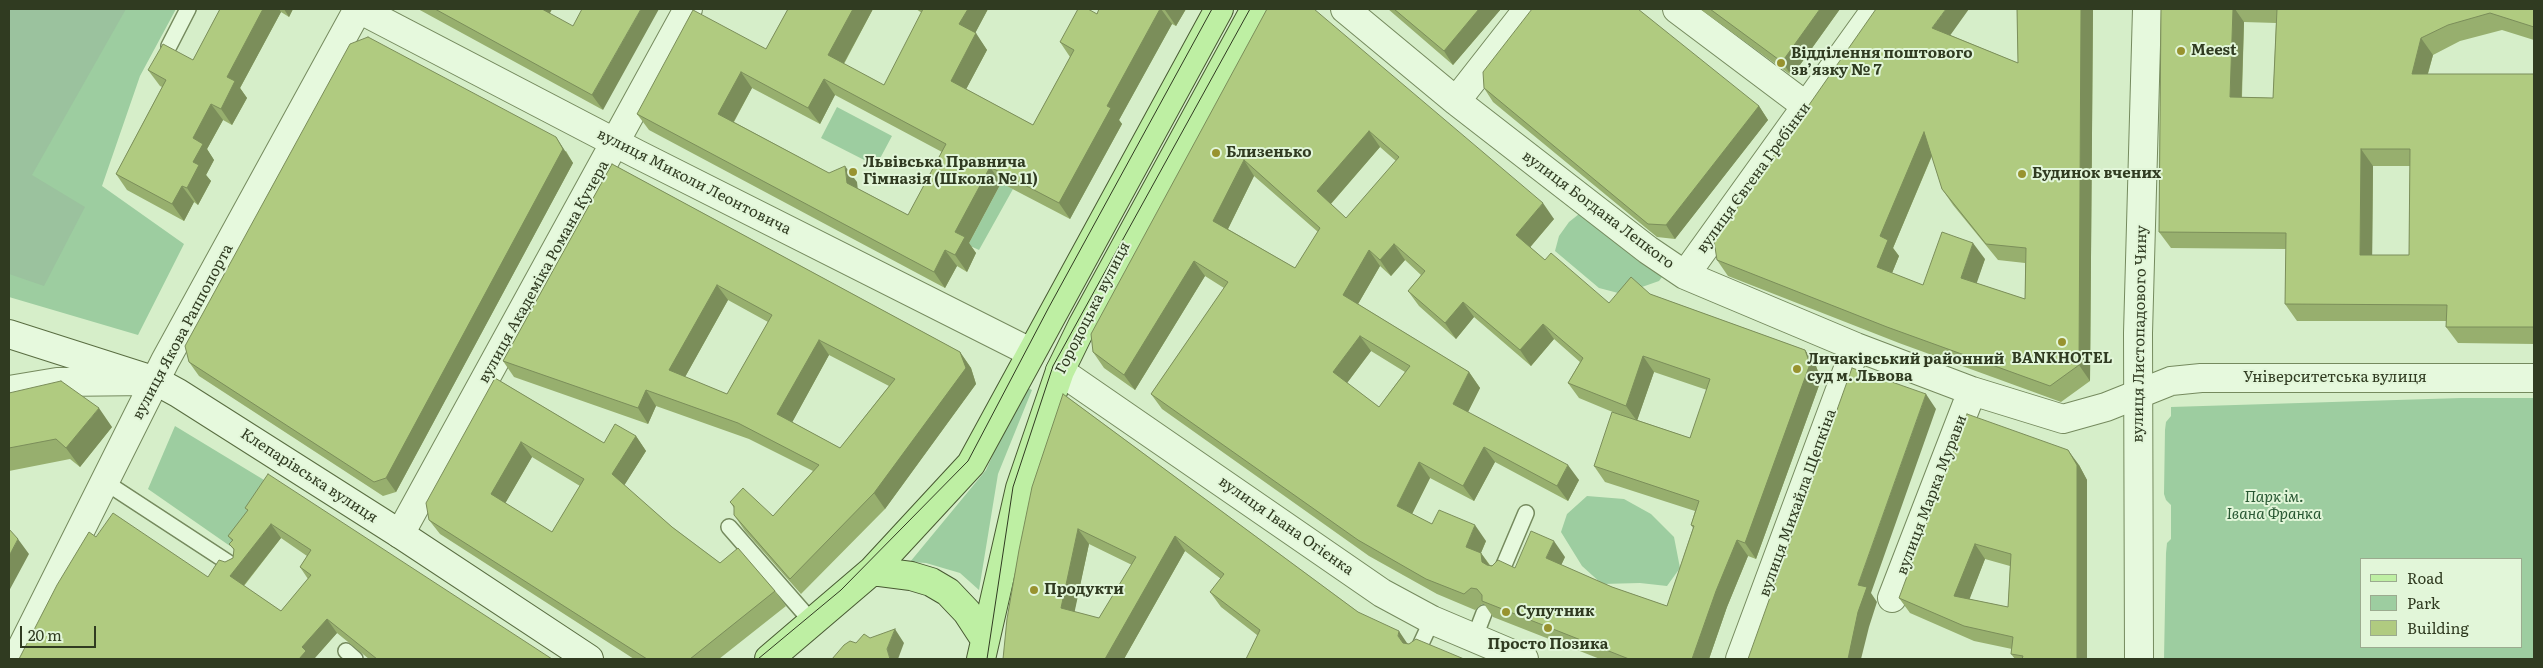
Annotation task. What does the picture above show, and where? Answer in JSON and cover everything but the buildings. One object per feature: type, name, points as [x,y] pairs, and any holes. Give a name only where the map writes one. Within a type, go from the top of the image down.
[{"type":"main road","points":[[770,659],[872,571],[971,464],[1030,352],[1218,9]]},
{"type":"main road","name":"Городоцька вулиця","points":[[982,649],[1020,488],[1060,370],[1082,326],[1255,9]]},
{"type":"main road","points":[[872,571],[911,576],[931,582],[948,592],[967,612],[982,649]]},
{"type":"street","name":"вулиця Миколи Леонтовича","points":[[359,9],[615,142],[1030,352]]},
{"type":"street","name":"вулиця Якова Раппопорта","points":[[16,659],[165,361],[359,9]]},
{"type":"street","name":"вулиця Академіка Романа Кучера","points":[[400,534],[688,9]]},
{"type":"street","name":"вулиця Богдана Лепкого","points":[[1345,9],[1456,101],[1640,244],[1685,275],[1856,347],[1972,391],[2063,419],[2106,407],[2139,394]]},
{"type":"street","points":[[1456,101],[1528,9]]},
{"type":"street","points":[[1677,9],[1806,106]]},
{"type":"street","name":"вулиця Євгена Гребінки","points":[[1685,275],[1876,9]]},
{"type":"street","name":"вулиця Листопадового Чину","points":[[2139,659],[2137,550],[2138,333],[2147,9]]},
{"type":"street","name":"Клепарівська вулиця","points":[[9,334],[156,381],[178,393],[400,534],[588,659]]},
{"type":"street","name":"вулиця Михайла Щепкіна","points":[[1740,659],[1856,347]]},
{"type":"street","name":"вулиця Івана Огієнка","points":[[1060,370],[1382,593],[1432,620],[1524,659]]},
{"type":"street","name":"Університетська вулиця","points":[[2139,394],[2171,381],[2202,378],[2534,378]]},
{"type":"street","points":[[9,390],[57,382],[156,381]]},
{"type":"street","name":"вулиця Марка Мурави","points":[[1892,598],[1972,391]]},
{"type":"lane","points":[[169,46],[188,9]]},
{"type":"lane","points":[[105,482],[235,567]]},
{"type":"lane","points":[[1501,572],[1526,513]]},
{"type":"lane","points":[[729,527],[813,623]]},
{"type":"lane","points":[[1474,639],[1484,613]]},
{"type":"lane","points":[[1418,650],[1432,620]]},
{"type":"green space","points":[[9,9],[176,9],[140,76],[102,186],[184,244],[138,335],[9,297]]},
{"type":"green space","points":[[9,9],[126,9],[32,175],[85,207],[44,286],[9,274]]},
{"type":"green space","points":[[837,107],[892,136],[876,166],[821,138]]},
{"type":"green space","points":[[1001,183],[1013,189],[979,250],[968,245]]},
{"type":"green space","points":[[1579,214],[1665,273],[1659,281],[1622,294],[1599,288],[1555,251],[1559,236],[1569,222]]},
{"type":"green space","points":[[1024,386],[1032,390],[998,474],[979,590],[960,573],[926,563],[910,562],[986,470]]},
{"type":"green space","name":"Парк ім. Івана Франка","points":[[2461,398],[2534,398],[2534,659],[2164,659],[2166,553],[2167,543],[2171,539],[2171,505],[2166,500],[2164,494],[2165,430],[2166,422],[2171,416],[2171,407]]},
{"type":"green space","points":[[175,426],[269,483],[230,546],[148,489]]},
{"type":"green space","points":[[1587,496],[1624,499],[1651,514],[1674,537],[1680,568],[1667,586],[1640,583],[1602,584],[1582,566],[1561,532],[1567,514]]},
{"type":"tram line","points":[[758,659],[841,590],[968,461],[1049,307],[1212,9]]},
{"type":"tram line","points":[[987,659],[1013,487],[1053,366],[1250,9]]},
{"type":"place","name":"Meest","points":[[2181,51]]},
{"type":"place","name":"Відділення поштового зв’язку № 7","points":[[1781,63]]},
{"type":"place","name":"Близенько","points":[[1216,153]]},
{"type":"place","name":"Львівська Правнича Гімназія (Школа № 11)","points":[[853,172]]},
{"type":"place","name":"Будинок вчених","points":[[2022,174]]},
{"type":"place","name":"BANKHOTEL","points":[[2062,342]]},
{"type":"place","name":"Личаківський районний суд м. Львова","points":[[1797,369]]},
{"type":"place","name":"Продукти","points":[[1034,590]]},
{"type":"place","name":"Супутник","points":[[1506,612]]},
{"type":"place","name":"Просто Позика","points":[[1548,628]]}]
